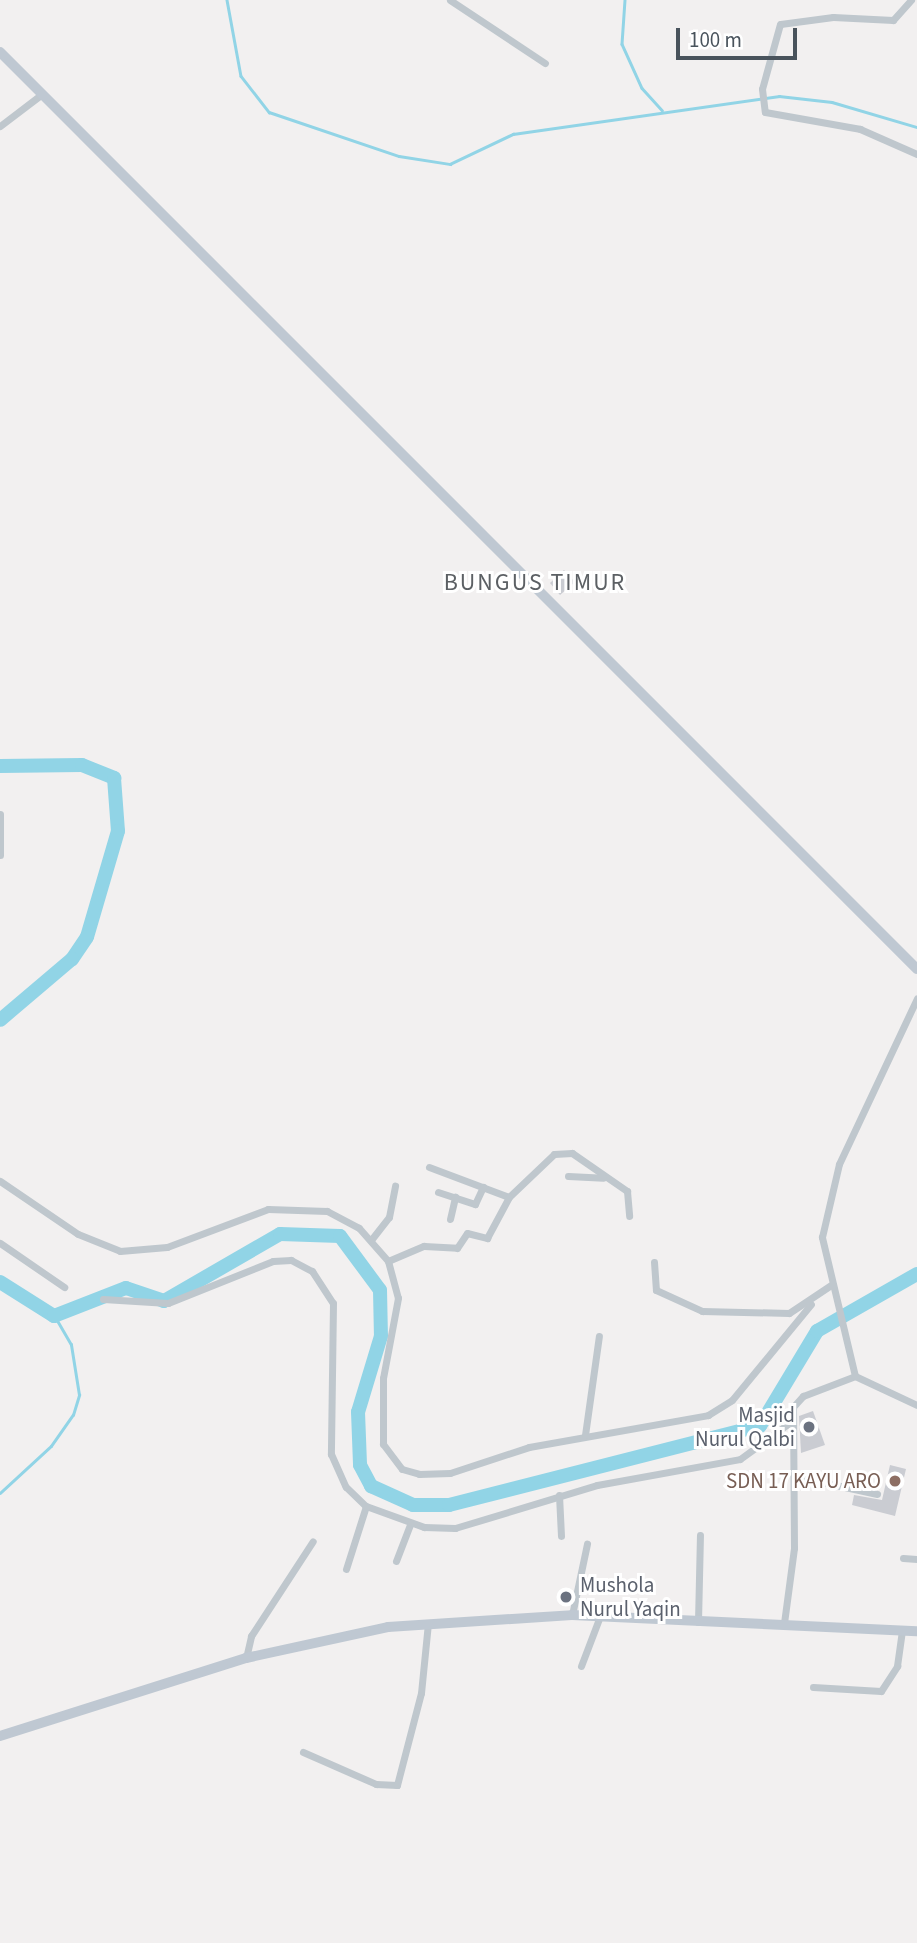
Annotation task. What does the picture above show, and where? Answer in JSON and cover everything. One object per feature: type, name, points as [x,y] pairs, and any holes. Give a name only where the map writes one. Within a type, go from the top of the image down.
[{"type":"street","points":[[450,0],[545,63]]},
{"type":"street","points":[[911,0],[892,20],[833,17],[780,24],[762,89],[765,112],[860,129],[917,154]]},
{"type":"street","points":[[0,52],[917,969]]},
{"type":"street","points":[[0,126],[42,94]]},
{"type":"street","points":[[0,814],[0,855]]},
{"type":"street","points":[[855,1376],[831,1285],[822,1237],[839,1164],[917,998]]},
{"type":"street","points":[[388,1261],[424,1247],[457,1248],[467,1233],[487,1238],[509,1197],[559,1152],[583,1158],[603,1178],[627,1191],[629,1216]]},
{"type":"street","points":[[429,1167],[509,1197]]},
{"type":"street","points":[[568,1176],[603,1178]]},
{"type":"street","points":[[0,1181],[78,1234],[120,1251],[167,1247],[268,1209],[327,1211],[372,1239],[388,1261],[398,1297],[381,1397],[383,1444],[402,1469],[419,1474],[450,1474],[585,1435],[685,1421],[722,1408],[811,1304],[831,1285]]},
{"type":"street","points":[[372,1239],[381,1229],[395,1186]]},
{"type":"street","points":[[439,1192],[477,1204],[483,1187]]},
{"type":"street","points":[[450,1219],[455,1197]]},
{"type":"street","points":[[0,1243],[64,1287]]},
{"type":"street","points":[[103,1299],[152,1306],[273,1261],[303,1265],[324,1280],[333,1303],[331,1454],[346,1487],[366,1508],[410,1525],[455,1528],[559,1495],[740,1459],[792,1421]]},
{"type":"street","points":[[654,1262],[650,1273],[656,1290],[681,1306],[755,1316],[811,1304]]},
{"type":"street","points":[[585,1435],[599,1336]]},
{"type":"street","points":[[784,1623],[794,1476],[792,1421],[803,1396],[855,1376],[917,1405]]},
{"type":"street","points":[[794,1476],[877,1494]]},
{"type":"street","points":[[559,1495],[561,1536]]},
{"type":"street","points":[[346,1569],[366,1508]]},
{"type":"street","points":[[396,1561],[410,1525]]},
{"type":"street","points":[[698,1622],[700,1535]]},
{"type":"street","points":[[246,1658],[267,1608],[313,1541]]},
{"type":"street","points":[[572,1615],[587,1544]]},
{"type":"street","points":[[903,1558],[917,1559]]},
{"type":"street","points":[[0,1736],[246,1658],[359,1631],[428,1623],[572,1615],[917,1631]]},
{"type":"street","points":[[581,1666],[600,1616]]},
{"type":"street","points":[[303,1752],[376,1784],[397,1785],[422,1693],[428,1623]]},
{"type":"street","points":[[813,1687],[881,1691],[897,1666],[901,1630]]},
{"type":"building","points":[[564,570],[575,582],[560,595],[550,583]]},
{"type":"building","name":"Masjid Nurul Qalbi","points":[[813,1411],[825,1445],[801,1453],[799,1416]]},
{"type":"building","name":"SDN 17 KAYU ARO","points":[[890,1465],[906,1469],[895,1516],[852,1505],[854,1495],[882,1500]]},
{"type":"waterway","points":[[227,0],[241,76],[269,112],[399,156],[450,164],[513,134],[779,96],[832,102],[917,127]]},
{"type":"waterway","points":[[625,0],[622,44],[642,88],[662,110]]},
{"type":"waterway","points":[[0,766],[82,765],[114,778],[118,831],[87,937],[72,959],[0,1020]]},
{"type":"waterway","points":[[0,1282],[54,1316],[126,1288],[164,1301],[280,1234],[340,1236],[380,1290],[381,1336],[358,1412],[360,1465],[371,1486],[413,1505],[449,1505],[760,1426],[817,1331],[917,1274]]},
{"type":"waterway","points":[[0,1493],[51,1446],[73,1415],[79,1395],[71,1345],[54,1316]]},
{"type":"place","name":"Masjid Nurul Qalbi","points":[[809,1427]]},
{"type":"place","name":"SDN 17 KAYU ARO","points":[[895,1481]]},
{"type":"place","name":"Mushola Nurul Yaqin","points":[[566,1597]]},
{"type":"district","name":"BUNGUS TIMUR","points":[[535,583]]}]
